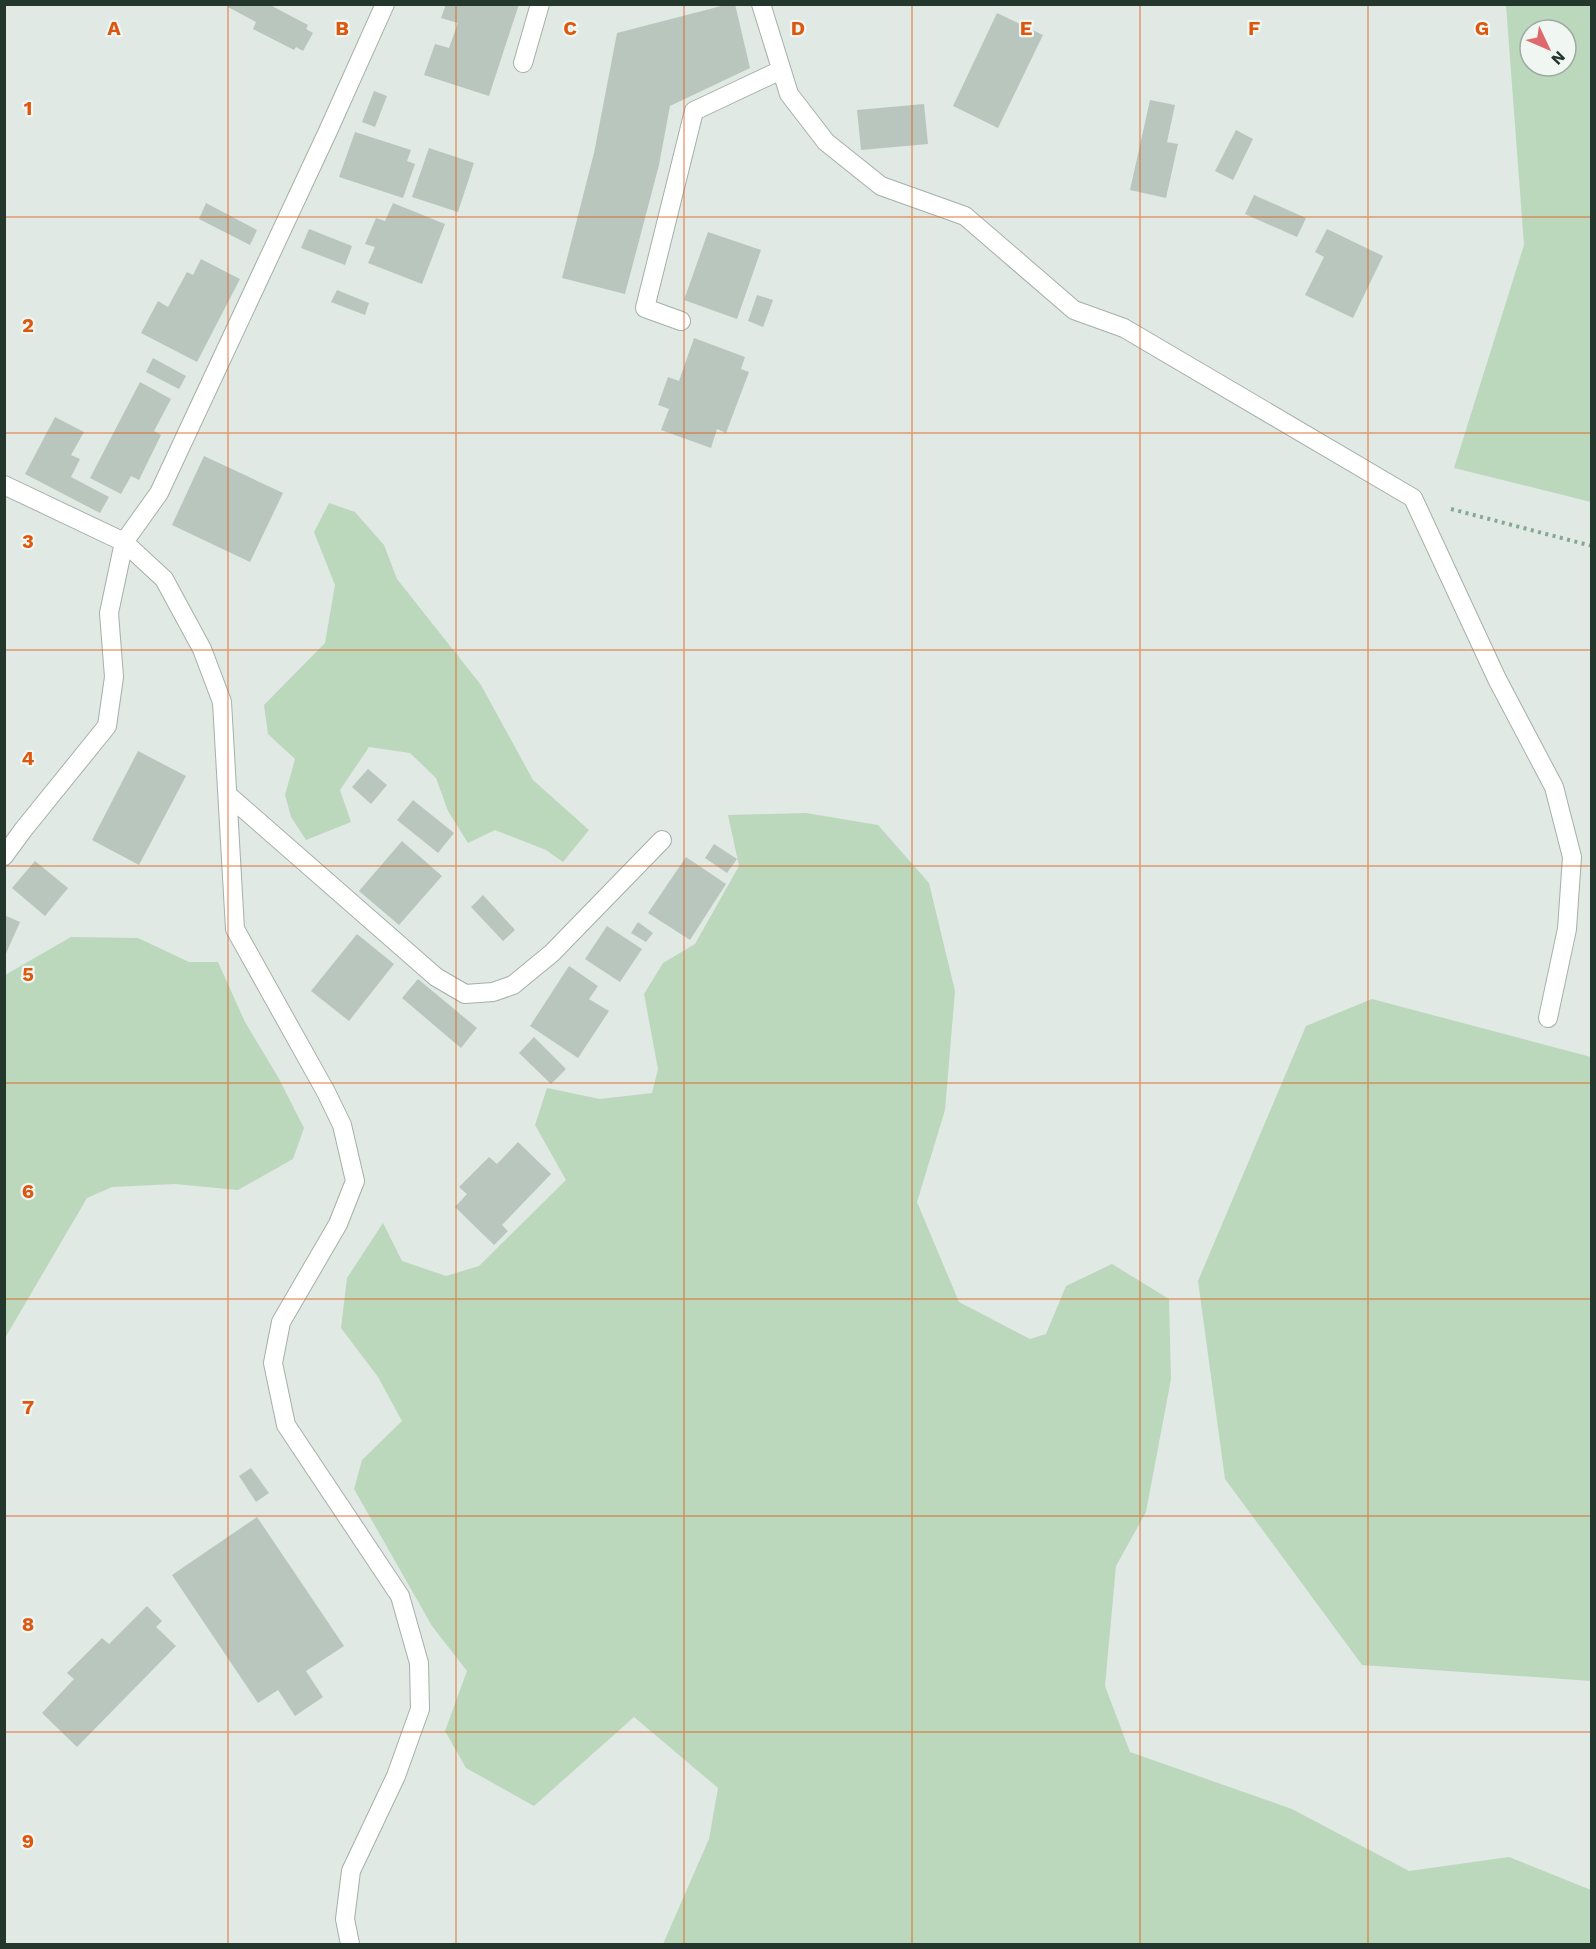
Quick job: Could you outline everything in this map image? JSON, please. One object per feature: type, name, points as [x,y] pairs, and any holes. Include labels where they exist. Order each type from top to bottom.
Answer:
[{"type":"street","points":[[4,856],[107,726],[114,676],[109,613],[124,542],[159,493],[385,4]]},
{"type":"street","points":[[523,63],[540,4]]},
{"type":"street","points":[[761,4],[789,94],[826,142],[881,186],[965,216],[1074,309],[1124,328],[1413,498],[1497,679],[1554,787],[1572,857],[1567,929],[1548,1018]]},
{"type":"street","points":[[681,321],[645,308],[694,111],[781,70]]},
{"type":"street","points":[[4,485],[124,542],[164,579],[202,649],[222,702],[235,929],[342,1125],[355,1181],[339,1224],[281,1323],[273,1363],[286,1425],[400,1596],[419,1663],[420,1709],[396,1776],[351,1871],[345,1919],[350,1944]]},
{"type":"street","points":[[228,795],[436,977],[465,994],[493,992],[513,985],[552,953],[662,840]]},
{"type":"path","points":[[1413,498],[1592,546]]},
{"type":"green space","points":[[1506,5],[1591,5],[1591,502],[1454,468],[1524,245]]},
{"type":"green space","points":[[329,503],[355,512],[384,545],[397,579],[481,685],[533,780],[589,830],[563,862],[546,850],[495,830],[468,843],[448,811],[436,778],[410,753],[369,747],[340,790],[351,822],[306,840],[291,817],[285,795],[295,759],[268,734],[264,705],[325,643],[335,585],[314,532]]},
{"type":"green space","points":[[806,813],[878,825],[929,883],[955,991],[945,1110],[917,1202],[959,1302],[1030,1339],[1046,1334],[1066,1286],[1112,1264],[1169,1299],[1171,1379],[1146,1512],[1116,1566],[1105,1686],[1130,1752],[1292,1809],[1409,1871],[1509,1857],[1591,1890],[1591,1944],[663,1944],[709,1839],[718,1788],[634,1717],[534,1806],[466,1768],[445,1731],[467,1671],[432,1626],[354,1489],[362,1460],[402,1421],[378,1377],[341,1328],[347,1278],[383,1223],[402,1261],[446,1276],[479,1266],[566,1180],[535,1125],[547,1088],[600,1099],[652,1093],[658,1069],[644,994],[663,963],[695,944],[739,866],[728,815]]},
{"type":"green space","points":[[71,937],[138,938],[189,962],[218,962],[245,1022],[278,1077],[304,1128],[293,1159],[238,1190],[175,1184],[112,1187],[87,1198],[5,1338],[5,975]]},
{"type":"green space","points":[[1372,999],[1591,1057],[1591,1681],[1362,1665],[1225,1479],[1198,1281],[1306,1026]]},
{"type":"building","points":[[229,4],[272,4],[308,25],[306,29],[313,33],[303,51],[296,47],[294,50],[253,29],[256,22],[228,7]]},
{"type":"building","points":[[446,4],[519,4],[489,96],[424,75],[435,44],[449,48],[458,23],[441,18]]},
{"type":"building","points":[[735,4],[750,68],[670,106],[659,165],[625,294],[562,278],[594,153],[617,33]]},
{"type":"building","points":[[997,13],[1043,35],[998,128],[953,106]]},
{"type":"building","points":[[374,91],[387,96],[375,127],[362,122]]},
{"type":"building","points":[[1150,100],[1175,105],[1167,142],[1178,144],[1166,198],[1130,190]]},
{"type":"building","points":[[924,104],[928,144],[861,150],[857,110]]},
{"type":"building","points":[[1236,130],[1253,139],[1233,180],[1215,171]]},
{"type":"building","points":[[355,132],[411,150],[407,161],[415,164],[403,198],[339,177]]},
{"type":"building","points":[[429,148],[474,163],[458,212],[412,197]]},
{"type":"building","points":[[1254,195],[1306,218],[1297,237],[1245,214]]},
{"type":"building","points":[[206,203],[257,230],[250,245],[199,219]]},
{"type":"building","points":[[393,203],[445,224],[422,284],[368,263],[375,247],[365,244],[376,218],[385,221]]},
{"type":"building","points":[[309,229],[352,246],[345,265],[301,248]]},
{"type":"building","points":[[1327,229],[1383,256],[1353,318],[1305,295],[1324,257],[1315,252]]},
{"type":"building","points":[[708,232],[761,250],[737,319],[684,300]]},
{"type":"building","points":[[201,259],[240,279],[197,362],[141,333],[158,301],[168,307],[187,272],[193,275]]},
{"type":"building","points":[[337,290],[369,303],[365,315],[331,302]]},
{"type":"building","points":[[757,295],[773,300],[763,327],[748,321]]},
{"type":"building","points":[[694,338],[745,357],[741,369],[749,372],[726,433],[717,429],[711,448],[661,430],[669,409],[658,405],[668,377],[679,381]]},
{"type":"building","points":[[153,358],[186,376],[179,389],[146,372]]},
{"type":"building","points":[[140,382],[171,399],[154,431],[161,435],[139,480],[131,476],[121,494],[90,478]]},
{"type":"building","points":[[55,417],[84,432],[71,455],[80,459],[71,477],[109,497],[100,513],[25,474]]},
{"type":"building","points":[[204,456],[283,493],[250,562],[172,525]]},
{"type":"building","points":[[138,751],[186,776],[139,865],[92,840]]},
{"type":"building","points":[[368,769],[387,785],[371,804],[352,787]]},
{"type":"building","points":[[413,800],[454,833],[438,853],[397,820]]},
{"type":"building","points":[[402,841],[442,876],[399,925],[359,891]]},
{"type":"building","points":[[714,844],[737,859],[727,873],[705,858]]},
{"type":"building","points":[[686,857],[726,884],[690,940],[648,913]]},
{"type":"building","points":[[35,861],[68,888],[45,916],[12,888]]},
{"type":"building","points":[[483,895],[515,930],[503,941],[471,907]]},
{"type":"building","points":[[4,915],[20,922],[4,958]]},
{"type":"building","points":[[638,922],[653,933],[646,942],[631,933]]},
{"type":"building","points":[[607,926],[642,949],[620,982],[585,959]]},
{"type":"building","points":[[357,934],[394,964],[349,1021],[311,991]]},
{"type":"building","points":[[569,966],[598,986],[589,999],[609,1011],[578,1058],[530,1026]]},
{"type":"building","points":[[418,979],[477,1028],[461,1048],[402,998]]},
{"type":"building","points":[[534,1037],[566,1069],[551,1084],[519,1053]]},
{"type":"building","points":[[518,1142],[551,1174],[502,1225],[508,1231],[494,1245],[455,1207],[467,1194],[459,1187],[489,1157],[497,1164]]},
{"type":"building","points":[[251,1468],[269,1493],[256,1502],[239,1476]]},
{"type":"building","points":[[257,1517],[344,1646],[306,1671],[323,1697],[295,1716],[278,1690],[258,1703],[172,1575]]},
{"type":"building","points":[[147,1606],[162,1621],[156,1627],[176,1646],[77,1747],[42,1713],[74,1679],[67,1673],[102,1638],[109,1644]]}]
